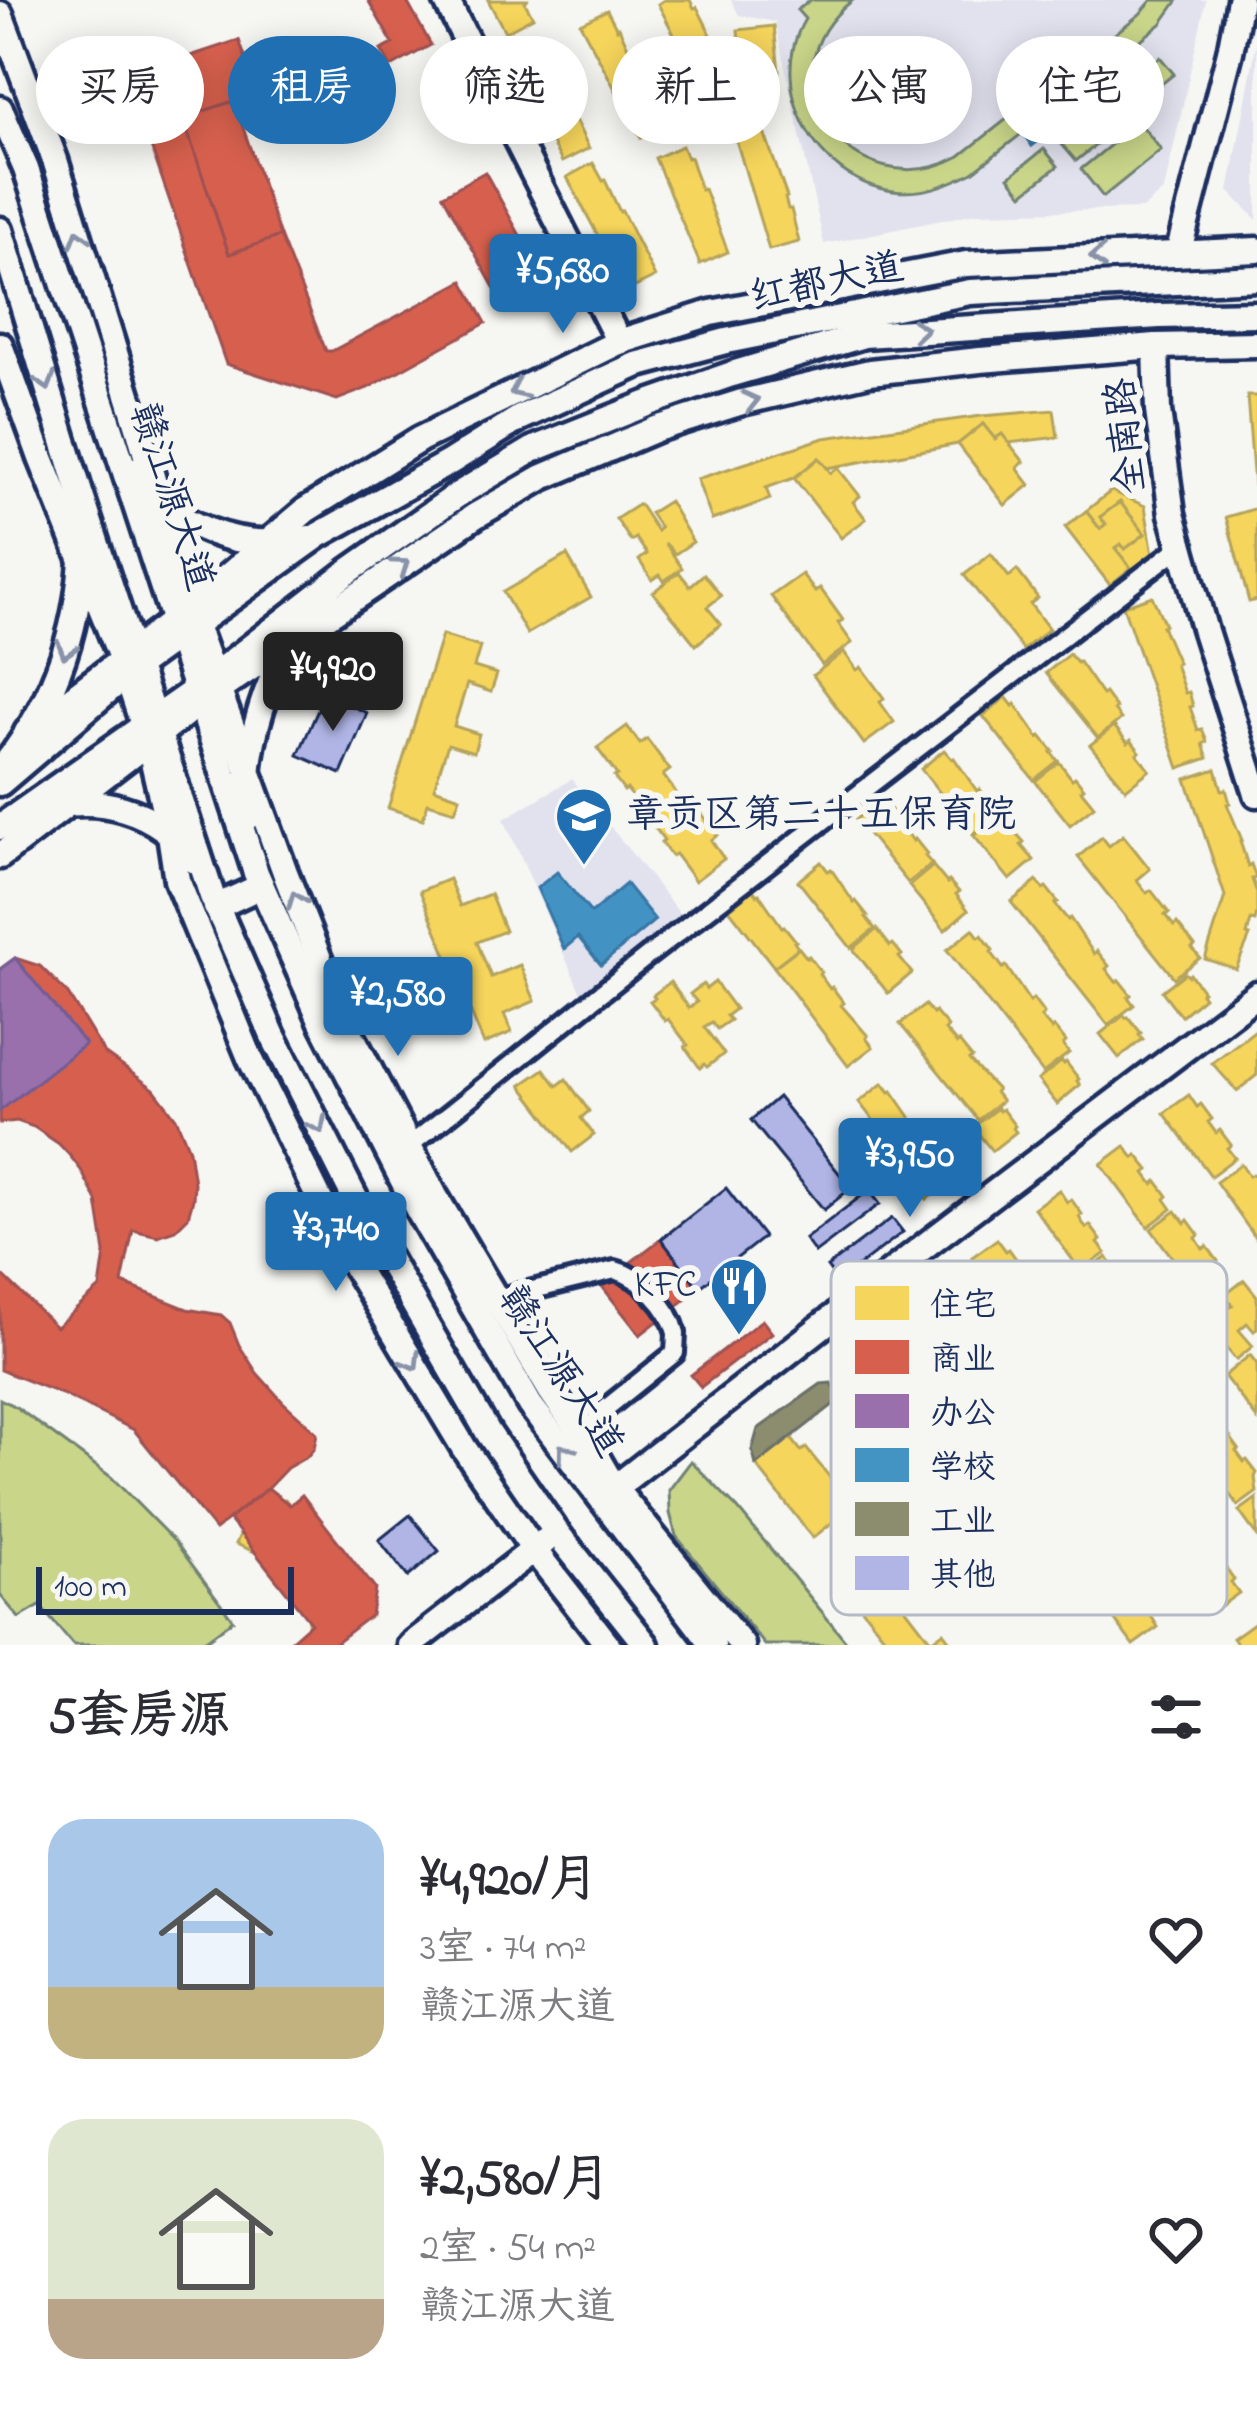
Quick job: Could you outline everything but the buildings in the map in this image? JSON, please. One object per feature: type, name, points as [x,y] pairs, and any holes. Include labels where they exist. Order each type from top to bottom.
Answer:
[{"type":"street","points":[[446,0],[619,342]]},
{"type":"street","points":[[1178,254],[1240,0]]},
{"type":"street","points":[[0,14],[55,160],[139,430],[184,623]]},
{"type":"street","name":"赣江源大道","points":[[0,109],[26,169],[115,447],[184,623],[258,879],[321,1020],[418,1210],[530,1405],[608,1494],[713,1645]]},
{"type":"street","points":[[0,230],[150,729],[214,901]]},
{"type":"street","points":[[184,623],[306,510],[420,439],[619,342],[711,313],[966,264],[1257,250]]},
{"type":"street","name":"红都大道","points":[[150,729],[349,571],[534,448],[863,324],[970,292],[1257,278]]},
{"type":"street","points":[[855,284],[870,372]]},
{"type":"street","name":"红都大道","points":[[130,663],[320,536],[520,418],[636,365],[726,341],[863,324],[1257,314]]},
{"type":"street","points":[[742,1645],[608,1494],[593,1451],[550,1390],[409,1146],[340,1015],[248,769],[206,689],[288,644],[475,516],[543,477],[656,429],[870,372],[1156,346],[1257,344]]},
{"type":"street","points":[[0,345],[82,561],[130,663]]},
{"type":"street","name":"全南路","points":[[1156,346],[1158,411],[1172,514],[1257,794]]},
{"type":"street","points":[[115,447],[158,502],[206,531],[268,543],[320,536]]},
{"type":"street","points":[[0,770],[47,698],[69,640],[82,561],[80,493]]},
{"type":"street","points":[[409,1146],[1181,546]]},
{"type":"street","points":[[214,901],[258,879],[246,818],[248,769],[261,704],[288,644],[349,571]]},
{"type":"street","points":[[0,755],[130,663]]},
{"type":"street","points":[[0,783],[130,663]]},
{"type":"street","points":[[0,856],[150,729]]},
{"type":"street","points":[[0,828],[150,729]]},
{"type":"street","points":[[150,729],[177,880],[250,1058],[343,1247],[464,1448],[534,1550],[608,1645]]},
{"type":"street","points":[[0,828],[64,804],[120,807],[170,834],[198,866],[273,1036],[370,1226],[489,1435],[557,1533],[646,1645]]},
{"type":"street","points":[[905,1261],[1257,994]]},
{"type":"street","points":[[496,1299],[615,1270],[630,1274],[644,1286],[668,1316],[676,1335],[675,1353],[599,1414],[593,1451]]},
{"type":"street","points":[[608,1494],[831,1319]]},
{"type":"street","points":[[411,1645],[557,1533]]},
{"type":"shaded area","points":[[731,0],[1206,0],[1164,190],[1142,209],[976,213],[824,244],[775,22],[739,15]]},
{"type":"shaded area","points":[[1257,41],[1257,220],[1229,191]]},
{"type":"shaded area","name":"章贡区第二十五保育院","points":[[572,779],[681,915],[581,993],[504,819]]},
{"type":"green space","points":[[811,0],[853,0],[823,36],[804,36],[804,123],[791,73],[794,45],[805,19],[797,10]]},
{"type":"green space","points":[[1152,0],[1178,0],[1146,36],[1112,36]]},
{"type":"green space","points":[[1164,62],[1174,74],[1164,82]]},
{"type":"green space","points":[[996,128],[996,144],[1009,144],[973,172],[915,192],[865,183],[816,144],[845,144],[885,166],[921,169],[960,156]]},
{"type":"green space","points":[[1062,144],[1097,144],[1076,161]]},
{"type":"green space","points":[[1112,144],[1156,144],[1161,150],[1103,197],[1081,169]]},
{"type":"green space","points":[[1044,149],[1058,166],[1023,194],[1009,177]]},
{"type":"green space","points":[[0,1399],[111,1477],[176,1543],[233,1620],[199,1645],[73,1645],[40,1606],[19,1618],[0,1595]]},
{"type":"green space","points":[[691,1461],[738,1509],[849,1645],[765,1645],[676,1536],[669,1490]]},
{"type":"place","name":"章贡区第二十五保育院","points":[[584,867]]},
{"type":"place","name":"KFC","points":[[739,1337]]}]
